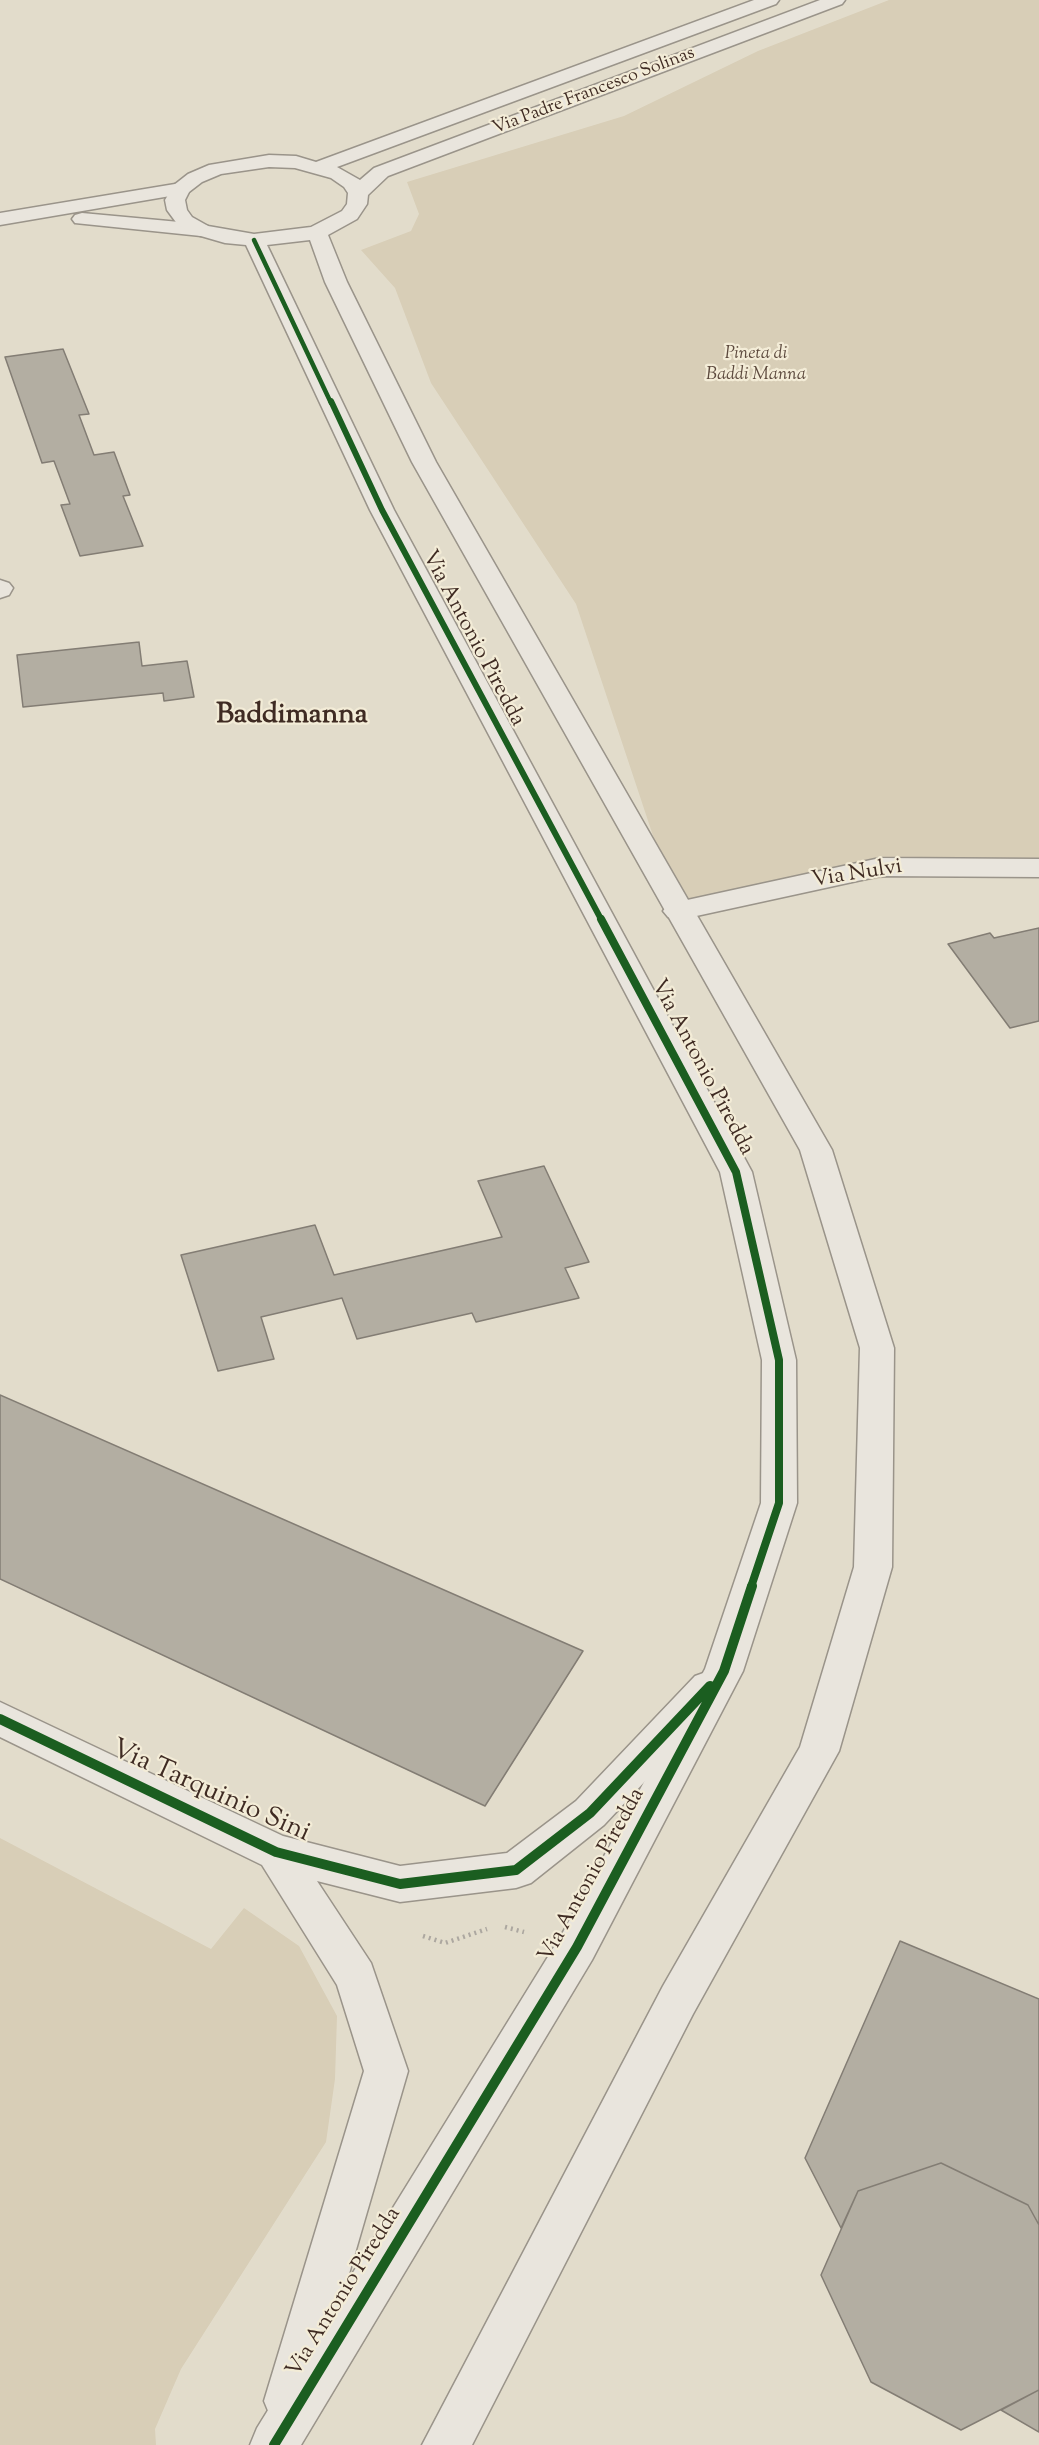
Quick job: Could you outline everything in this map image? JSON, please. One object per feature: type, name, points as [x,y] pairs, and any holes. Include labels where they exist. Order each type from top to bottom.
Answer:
[{"type":"street","name":"Via Padre Francesco Solinas","points":[[320,167],[770,0]]},
{"type":"street","name":"Via Padre Francesco Solinas","points":[[358,193],[381,172],[836,0]]},
{"type":"street","points":[[26,216],[201,230],[225,237],[254,240],[287,238],[317,232],[336,225],[350,215],[357,204],[358,193],[352,183],[320,167],[296,162],[241,164],[216,169],[195,178],[181,189],[175,200],[177,210],[185,221],[201,230]]},
{"type":"street","points":[[0,219],[181,189]]},
{"type":"street","name":"Via Antonio Piredda","points":[[317,232],[336,282],[424,462],[816,1150],[878,1348],[873,1567],[819,1751],[678,2000],[446,2445]]},
{"type":"street","name":"Via Antonio Piredda","points":[[254,240],[382,510],[736,1172],[779,1360],[779,1503],[724,1671],[578,1947],[276,2441]]},
{"type":"street","name":"Via Nulvi","points":[[678,911],[880,867],[1039,868]]},
{"type":"street","name":"Via Tarquinio Sini","points":[[0,1719],[276,1852],[400,1884],[516,1870],[590,1813],[724,1671]]},
{"type":"street","name":"Via Tarquinio Sini","points":[[276,1852],[356,1977],[386,2071],[276,2441]]},
{"type":"green space","name":"Pineta di Baddi Manna","points":[[889,0],[1039,0],[1039,868],[959,866],[678,911],[576,604],[431,383],[395,288],[361,250],[411,231],[419,214],[407,182],[624,116],[758,51]]},
{"type":"green space","points":[[0,1838],[211,1949],[244,1908],[299,1946],[337,2016],[335,2079],[326,2142],[181,2369],[155,2429],[156,2445],[0,2445]]},
{"type":"building","points":[[63,349],[89,414],[79,415],[94,455],[114,452],[130,495],[123,496],[143,546],[80,556],[61,505],[70,504],[54,461],[42,463],[5,357]]},
{"type":"building","points":[[139,642],[142,666],[187,661],[194,697],[164,701],[163,693],[23,707],[17,655]]},
{"type":"building","points":[[1039,928],[1039,1021],[1010,1028],[948,944],[990,933],[994,938]]},
{"type":"building","points":[[544,1166],[589,1262],[565,1268],[579,1298],[476,1322],[472,1313],[357,1339],[342,1298],[261,1317],[274,1359],[218,1371],[181,1255],[315,1225],[334,1275],[502,1237],[478,1181]]},
{"type":"building","points":[[0,1395],[583,1651],[485,1806],[0,1579]]},
{"type":"building","points":[[900,1941],[1039,1999],[1039,2225],[1028,2205],[941,2163],[858,2191],[841,2228],[805,2158]]},
{"type":"building","points":[[941,2163],[1028,2205],[1039,2225],[1039,2390],[961,2430],[871,2382],[821,2275],[858,2191]]},
{"type":"building","points":[[1039,2390],[1039,2432],[1001,2410]]},
{"type":"cycle path","points":[[254,240],[382,510],[736,1172],[779,1360],[779,1503],[724,1671],[577,1947],[274,2445]]},
{"type":"cycle path","points":[[0,1719],[276,1852],[400,1884],[516,1870],[590,1813],[710,1686]]},
{"type":"district","name":"Baddimanna","points":[[292,717]]}]
